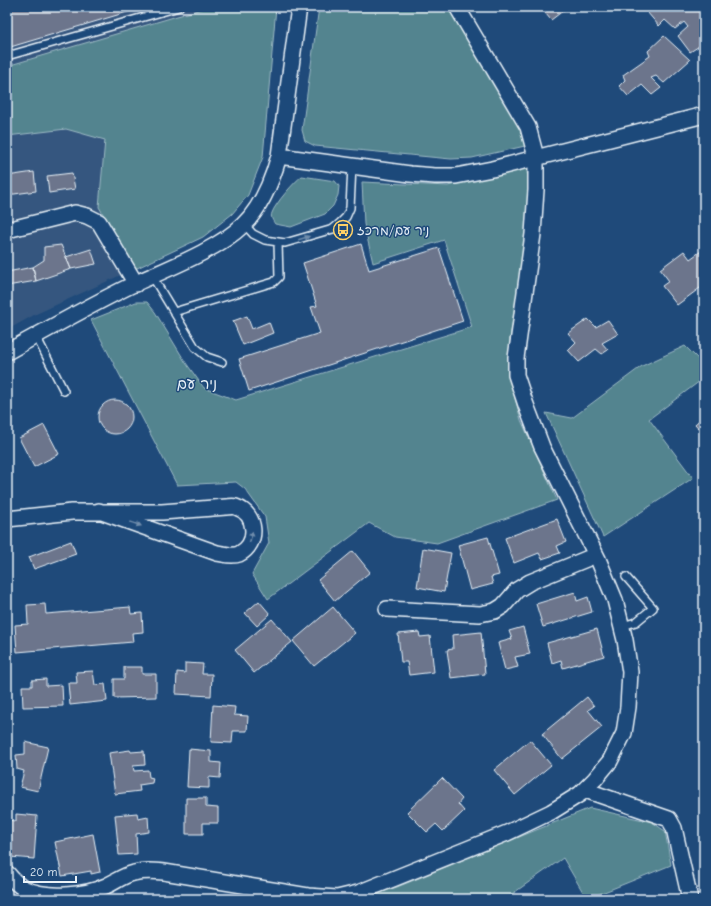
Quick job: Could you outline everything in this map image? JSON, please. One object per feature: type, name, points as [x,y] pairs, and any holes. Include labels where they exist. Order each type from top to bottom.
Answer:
[{"type":"street","points":[[8,350],[79,312],[226,239],[244,224],[256,210],[266,194],[274,176],[279,156],[299,7]]},
{"type":"street","points":[[7,873],[25,889],[39,893],[59,895],[83,893],[105,887],[132,873],[145,870],[308,896],[337,898],[358,893],[507,832],[550,812],[585,790],[596,779],[610,760],[624,733],[628,707],[630,672],[626,640],[615,600],[596,554],[542,446],[516,375],[516,358],[533,234],[536,190],[536,157],[528,127],[457,7]]},
{"type":"street","points":[[279,156],[428,176],[456,176],[480,172],[704,115]]},
{"type":"street","points":[[7,230],[75,214],[87,216],[99,222],[136,284]]},
{"type":"street","points":[[7,519],[72,512],[99,511],[156,512],[226,506],[235,507],[245,512],[253,527],[252,537],[250,544],[238,554],[229,555],[217,553],[99,511]]},
{"type":"street","points":[[387,609],[480,614],[495,611],[503,606],[518,590],[530,582],[596,554]]},
{"type":"street","points":[[585,790],[669,819],[674,828],[690,899]]},
{"type":"lane","points":[[7,56],[179,7]]},
{"type":"lane","points":[[244,224],[253,234],[265,240],[278,243],[285,243],[333,229],[346,217],[350,208],[352,166]]},
{"type":"lane","points":[[174,312],[274,282],[279,277],[278,243]]},
{"type":"lane","points":[[152,276],[195,346],[207,357],[222,362]]},
{"type":"lane","points":[[36,336],[64,392]]},
{"type":"lane","points":[[622,626],[636,622],[653,608],[626,577]]},
{"type":"shaded area","points":[[7,7],[276,7],[263,157],[248,195],[232,214],[203,237],[34,315],[7,330]]},
{"type":"green space","points":[[208,7],[276,7],[263,157],[248,195],[232,214],[203,237],[135,269],[99,207],[105,140],[66,129],[7,136],[7,66]]},
{"type":"green space","points":[[319,7],[450,7],[519,126],[525,146],[472,158],[451,159],[315,146],[305,141],[302,130]]},
{"type":"green space","points":[[526,166],[529,184],[526,232],[510,339],[508,373],[521,420],[557,500],[437,543],[395,537],[369,523],[268,599],[252,574],[269,543],[265,517],[245,489],[236,482],[177,485],[91,320],[136,302],[147,302],[204,388],[236,400],[472,327],[444,240],[373,263],[364,224],[362,182],[448,186]]},
{"type":"green space","points":[[302,176],[335,181],[339,186],[338,195],[333,206],[325,214],[291,227],[275,224],[271,216],[274,209],[285,193]]},
{"type":"green space","points":[[685,346],[704,365],[704,378],[649,419],[693,478],[603,537],[546,413],[572,418],[642,366]]},
{"type":"green space","points":[[590,808],[652,822],[665,831],[671,865],[587,899],[563,858],[505,899],[363,899],[397,887]]},
{"type":"building","points":[[7,7],[144,7],[7,48]]},
{"type":"building","points":[[540,7],[568,7],[551,20]]},
{"type":"building","points":[[652,7],[696,7],[704,16],[704,43],[690,52],[678,36],[688,27],[684,22],[675,29],[665,20],[659,26],[647,12],[656,10]]},
{"type":"building","points":[[664,36],[690,60],[664,83],[656,76],[651,78],[661,88],[652,95],[642,85],[628,96],[619,86],[625,80],[623,75],[650,56],[648,51]]},
{"type":"building","points":[[34,172],[36,191],[7,195],[7,176]]},
{"type":"building","points":[[72,173],[75,189],[49,193],[47,176]]},
{"type":"building","points":[[361,244],[369,270],[439,248],[463,321],[249,391],[239,359],[320,333],[311,307],[317,306],[303,263]]},
{"type":"building","points":[[61,245],[71,269],[36,281],[33,267],[44,260],[44,247]]},
{"type":"building","points":[[91,249],[96,264],[71,269],[66,257]]},
{"type":"building","points":[[704,249],[704,285],[677,305],[662,286],[669,281],[660,269],[684,251],[690,259]]},
{"type":"building","points":[[33,267],[36,281],[7,286],[7,272]]},
{"type":"building","points":[[247,316],[252,329],[269,322],[273,333],[243,345],[233,321]]},
{"type":"building","points":[[588,319],[596,327],[608,320],[618,334],[602,343],[608,350],[602,354],[596,349],[579,362],[568,350],[576,342],[568,333]]},
{"type":"building","points":[[115,400],[127,405],[132,417],[127,429],[115,434],[103,429],[98,417],[103,405]]},
{"type":"building","points":[[704,416],[704,434],[695,424]]},
{"type":"building","points":[[44,425],[59,454],[34,467],[19,438]]},
{"type":"building","points":[[557,519],[566,542],[557,546],[560,553],[542,559],[539,553],[514,563],[505,538]]},
{"type":"building","points":[[488,537],[499,575],[491,577],[493,584],[470,590],[458,545]]},
{"type":"building","points":[[71,541],[76,554],[34,569],[29,557]]},
{"type":"building","points":[[423,548],[451,553],[444,592],[417,587]]},
{"type":"building","points":[[353,551],[370,572],[335,601],[318,580]]},
{"type":"building","points":[[575,592],[577,601],[588,597],[592,612],[543,627],[536,604]]},
{"type":"building","points":[[259,601],[270,614],[257,626],[245,613]]},
{"type":"building","points":[[45,604],[46,614],[130,607],[131,614],[142,613],[143,632],[132,633],[133,642],[17,652],[15,625],[28,624],[27,605]]},
{"type":"building","points":[[333,607],[355,633],[314,666],[293,641]]},
{"type":"building","points":[[272,619],[292,642],[254,673],[235,650]]},
{"type":"building","points":[[523,627],[530,654],[515,657],[518,667],[505,670],[498,643],[512,639],[509,631]]},
{"type":"building","points":[[597,629],[604,656],[563,668],[561,660],[552,663],[547,643]]},
{"type":"building","points":[[419,632],[420,637],[430,636],[434,672],[409,675],[407,662],[401,662],[398,634]]},
{"type":"building","points":[[481,632],[485,674],[451,678],[447,650],[453,649],[452,635]]},
{"type":"building","points":[[185,663],[203,664],[202,674],[212,674],[211,696],[176,694],[177,672],[185,673]]},
{"type":"building","points":[[124,667],[142,667],[142,674],[156,674],[156,697],[114,698],[114,679],[124,679]]},
{"type":"building","points":[[93,671],[95,685],[105,684],[107,701],[70,705],[68,683],[77,683],[76,672]]},
{"type":"building","points":[[46,679],[46,686],[62,685],[63,706],[23,707],[22,686],[32,686],[32,680]]},
{"type":"building","points":[[587,697],[594,706],[588,710],[602,727],[562,759],[542,734]]},
{"type":"building","points":[[213,705],[235,707],[234,715],[248,716],[247,731],[233,731],[232,743],[211,742]]},
{"type":"building","points":[[530,740],[551,765],[515,795],[494,770]]},
{"type":"building","points":[[25,742],[48,747],[38,791],[20,787],[24,771],[17,769],[16,755],[25,754]]},
{"type":"building","points":[[189,749],[211,751],[211,762],[221,763],[220,778],[209,777],[209,788],[187,787]]},
{"type":"building","points":[[130,750],[131,752],[144,751],[145,765],[133,766],[134,771],[148,770],[149,777],[153,778],[152,783],[139,785],[140,791],[115,794],[109,753]]},
{"type":"building","points":[[442,778],[462,799],[458,804],[464,811],[443,831],[436,824],[427,832],[407,812]]},
{"type":"building","points":[[186,798],[206,798],[206,807],[218,808],[218,823],[203,823],[203,834],[186,834]]},
{"type":"building","points":[[137,813],[138,819],[148,817],[149,832],[136,834],[137,854],[119,855],[115,815]]},
{"type":"building","points":[[16,814],[37,816],[34,859],[10,857],[11,851],[7,851],[7,820],[16,821]]},
{"type":"building","points":[[93,834],[100,872],[91,874],[91,871],[62,876],[55,842]]},
{"type":"place","name":"ניר עם/מרכז","points":[[343,230]]},
{"type":"district","name":"ניר עם","points":[[197,384]]}]
